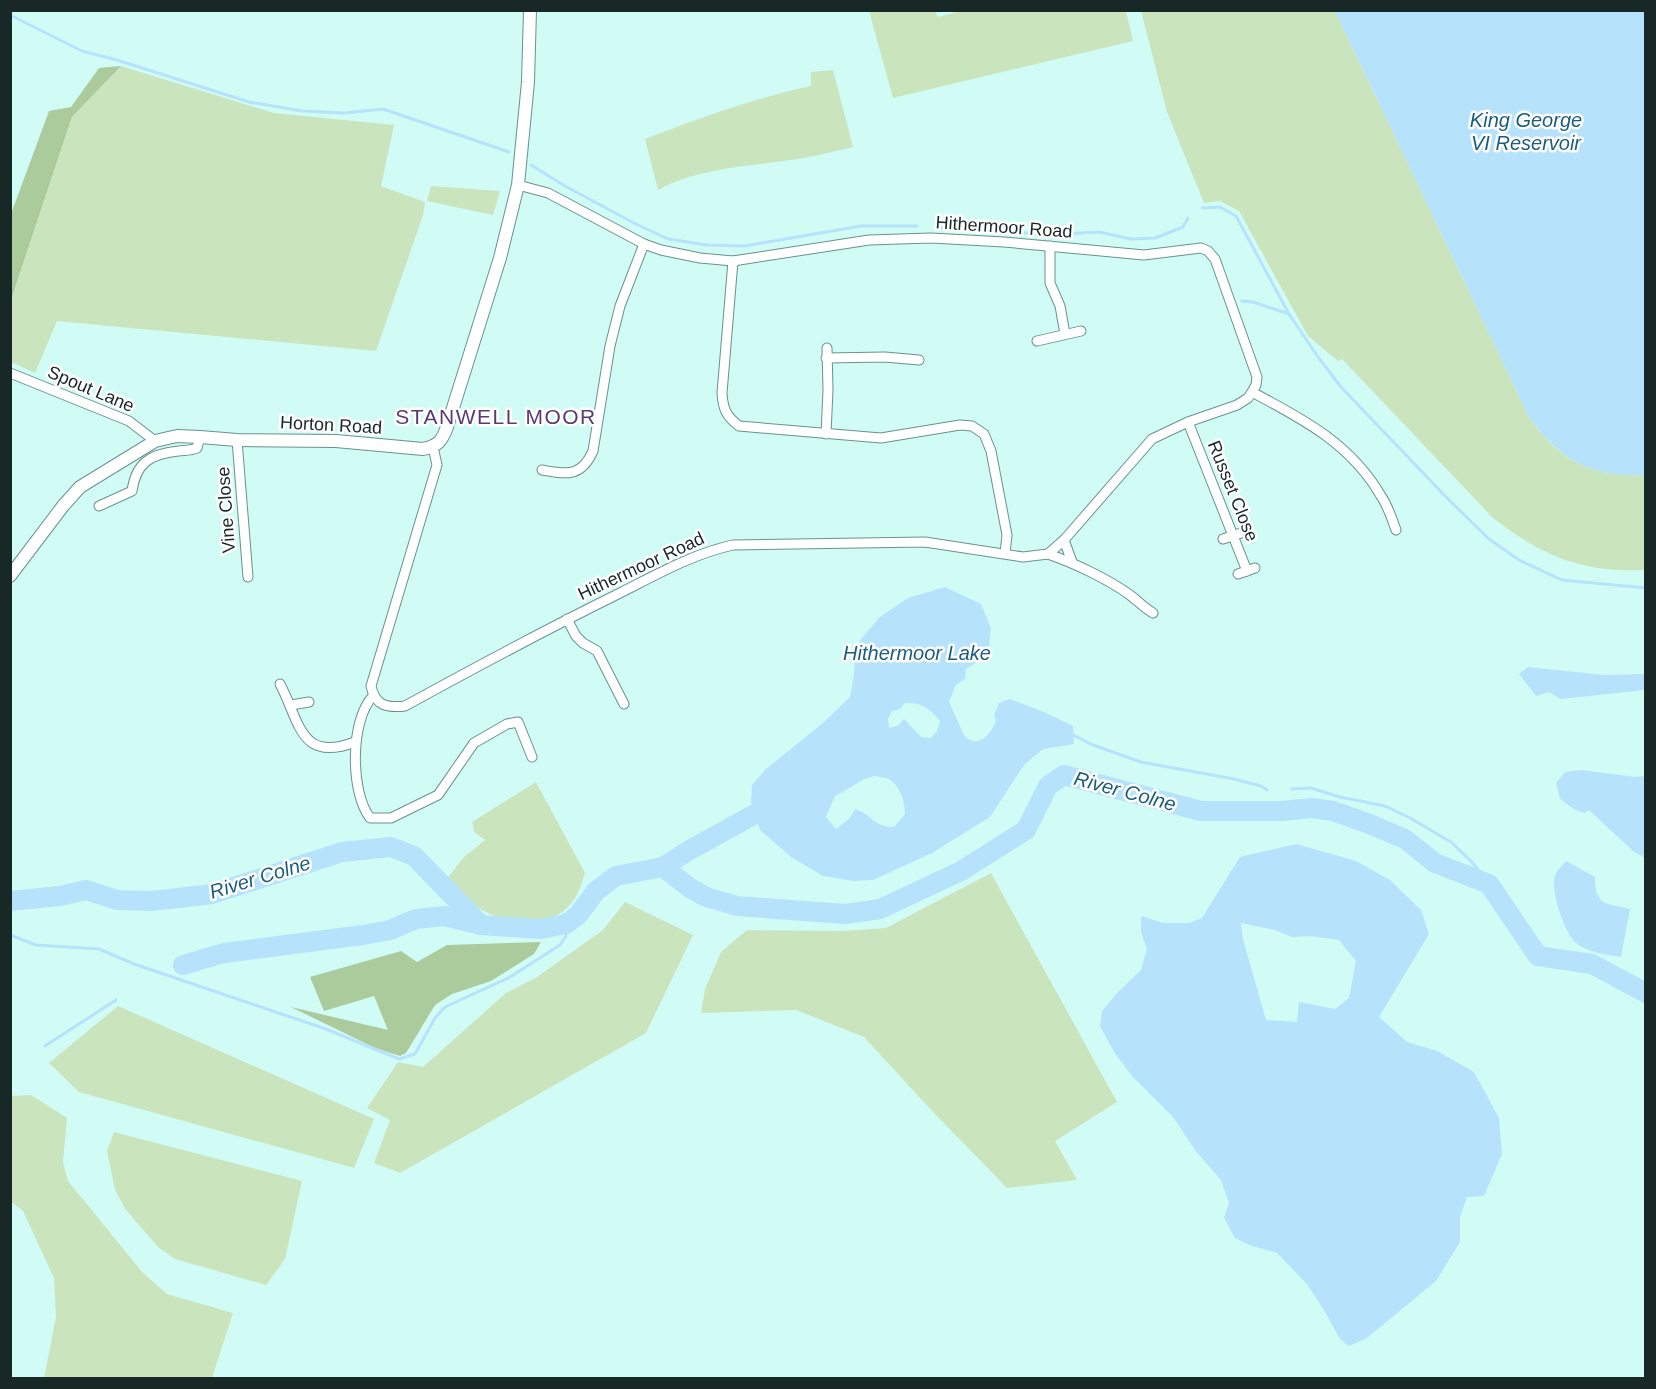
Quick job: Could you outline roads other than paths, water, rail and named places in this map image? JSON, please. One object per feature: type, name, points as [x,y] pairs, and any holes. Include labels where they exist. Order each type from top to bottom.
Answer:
[{"type":"street","points":[[530,10],[528,82],[518,185],[501,258],[444,436],[434,447],[436,465],[377,665],[371,687],[373,696],[364,708],[355,742],[355,756],[361,801],[364,811],[370,818],[391,818],[438,795],[474,743],[507,724],[518,722],[532,757]]},
{"type":"street","name":"Hithermoor Road","points":[[518,185],[548,193],[661,250],[700,258],[733,261],[869,240],[931,238],[1144,255],[1201,248],[1208,251],[1215,259],[1257,377],[1252,392]]},
{"type":"street","points":[[542,470],[566,474],[588,464],[593,452],[620,306],[644,243]]},
{"type":"street","points":[[1050,246],[1050,283],[1060,306],[1065,334]]},
{"type":"street","points":[[733,261],[722,393],[723,409],[728,418],[738,426],[881,438],[960,424],[972,426],[984,434],[991,450],[1006,535],[1005,553]]},
{"type":"street","points":[[1037,341],[1081,331]]},
{"type":"street","points":[[826,434],[828,390],[826,353],[919,360]]},
{"type":"street","points":[[901,369],[903,357]]},
{"type":"street","name":"Spout Lane","points":[[10,373],[129,421],[155,441]]},
{"type":"street","points":[[1048,554],[1064,540],[1152,439],[1188,422],[1237,405],[1248,398],[1252,392],[1298,416],[1342,447],[1383,498],[1396,530]]},
{"type":"street","name":"Russet Close","points":[[1188,422],[1247,571]]},
{"type":"street","name":"Horton Road","points":[[10,576],[80,486],[155,441],[177,436],[237,440],[336,441],[423,449],[434,447]]},
{"type":"street","points":[[99,506],[132,491],[134,474],[143,463],[164,453],[197,448],[200,437]]},
{"type":"street","name":"Vine Close","points":[[235,569],[248,572],[237,440]]},
{"type":"street","points":[[1064,540],[1072,562]]},
{"type":"street","name":"Hithermoor Road","points":[[373,696],[377,702],[392,707],[405,706],[567,619],[693,556],[733,545],[925,542],[1023,556],[1048,554]]},
{"type":"street","points":[[1048,554],[1072,562],[1131,596],[1142,607],[1153,613]]},
{"type":"street","points":[[567,619],[576,636],[597,651],[624,704]]},
{"type":"street","points":[[280,684],[299,727],[312,743],[328,749],[355,742]]},
{"type":"street","points":[[291,705],[309,702]]},
{"type":"water","name":"King George VI Reservoir","points":[[1335,11],[1645,11],[1645,475],[1609,473],[1579,463],[1552,445],[1529,417]]},
{"type":"water","name":"Hithermoor Lake","points":[[945,587],[981,604],[991,628],[988,655],[966,669],[965,679],[956,685],[949,702],[965,736],[970,740],[979,741],[988,735],[996,721],[994,715],[999,703],[1010,699],[1073,726],[1074,744],[1043,749],[1024,765],[990,817],[932,853],[873,880],[854,881],[823,876],[791,857],[760,830],[751,802],[752,785],[766,769],[823,723],[850,697],[855,653],[861,639],[880,617],[908,598]],"holes":[[[905,703],[925,707],[940,721],[937,731],[931,738],[921,737],[904,719],[899,725],[889,728],[888,719],[892,711],[900,709]],[[874,776],[887,778],[896,785],[903,799],[905,814],[894,827],[881,825],[855,809],[849,819],[836,829],[826,817],[835,796]]]},
{"type":"water","points":[[1528,667],[1604,675],[1645,674],[1645,690],[1560,699],[1549,692],[1536,696],[1519,674]]},
{"type":"water","points":[[1581,770],[1635,777],[1645,776],[1645,858],[1633,851],[1589,810],[1584,813],[1560,799],[1556,783],[1565,772]]},
{"type":"water","points":[[1296,844],[1356,861],[1390,880],[1421,910],[1429,934],[1379,1017],[1407,1042],[1437,1051],[1474,1072],[1499,1118],[1502,1154],[1484,1196],[1467,1197],[1460,1217],[1460,1242],[1436,1281],[1367,1338],[1349,1346],[1340,1339],[1307,1284],[1277,1253],[1252,1246],[1235,1238],[1224,1218],[1229,1203],[1221,1180],[1195,1150],[1173,1117],[1132,1076],[1114,1052],[1100,1026],[1102,1011],[1141,970],[1147,949],[1141,932],[1141,916],[1163,923],[1189,923],[1202,918],[1240,857]],"holes":[[[1241,923],[1275,930],[1292,937],[1310,936],[1339,940],[1356,961],[1349,998],[1335,1009],[1299,1002],[1297,1022],[1266,1020],[1243,939]]]},
{"type":"water","points":[[1566,861],[1595,877],[1597,893],[1603,902],[1630,909],[1621,957],[1586,949],[1576,943],[1567,931],[1557,901],[1554,883],[1557,872]]},
{"type":"waterway","points":[[10,15],[82,51],[249,102],[302,111],[344,113],[383,109],[509,152]]},
{"type":"waterway","points":[[531,165],[565,186],[668,239],[707,245],[745,246],[861,226],[917,226]]},
{"type":"waterway","points":[[1202,208],[1220,207],[1236,216],[1289,314],[1341,387],[1489,539],[1519,560],[1562,580],[1646,588]]},
{"type":"waterway","points":[[941,228],[996,229],[1042,235],[1099,232],[1131,239],[1155,238],[1183,227],[1188,218]]},
{"type":"waterway","points":[[1242,301],[1253,302],[1289,314]]},
{"type":"waterway","points":[[1073,735],[1093,745],[1141,762],[1234,779],[1261,786],[1267,790]]},
{"type":"waterway","name":"River Colne","points":[[663,867],[706,897],[737,906],[845,914],[880,909],[961,871],[1026,830],[1048,786],[1064,775],[1201,811],[1282,811],[1312,808],[1333,811],[1367,823],[1405,839],[1435,863],[1489,884],[1538,956],[1592,964],[1646,993]]},
{"type":"waterway","points":[[1292,789],[1311,788],[1340,797],[1385,806],[1410,818],[1451,842],[1471,861],[1489,884]]},
{"type":"waterway","name":"River Colne","points":[[183,965],[224,953],[363,935],[390,930],[416,919],[444,916],[481,925],[541,929],[566,924],[578,915],[596,891],[616,876],[663,867],[755,814]]},
{"type":"waterway","name":"River Colne","points":[[10,901],[60,896],[86,890],[117,900],[152,901],[212,894],[342,852],[391,847],[414,856],[481,925]]},
{"type":"waterway","points":[[10,935],[36,945],[99,949],[134,964],[326,1029],[399,1059],[415,1054],[435,1018],[445,1007],[510,977],[560,945],[566,936],[566,924]]},
{"type":"waterway","name":"River Colne","points":[[45,1046],[116,1000]]},
{"type":"district","name":"STANWELL MOOR","points":[[496,417]]}]
